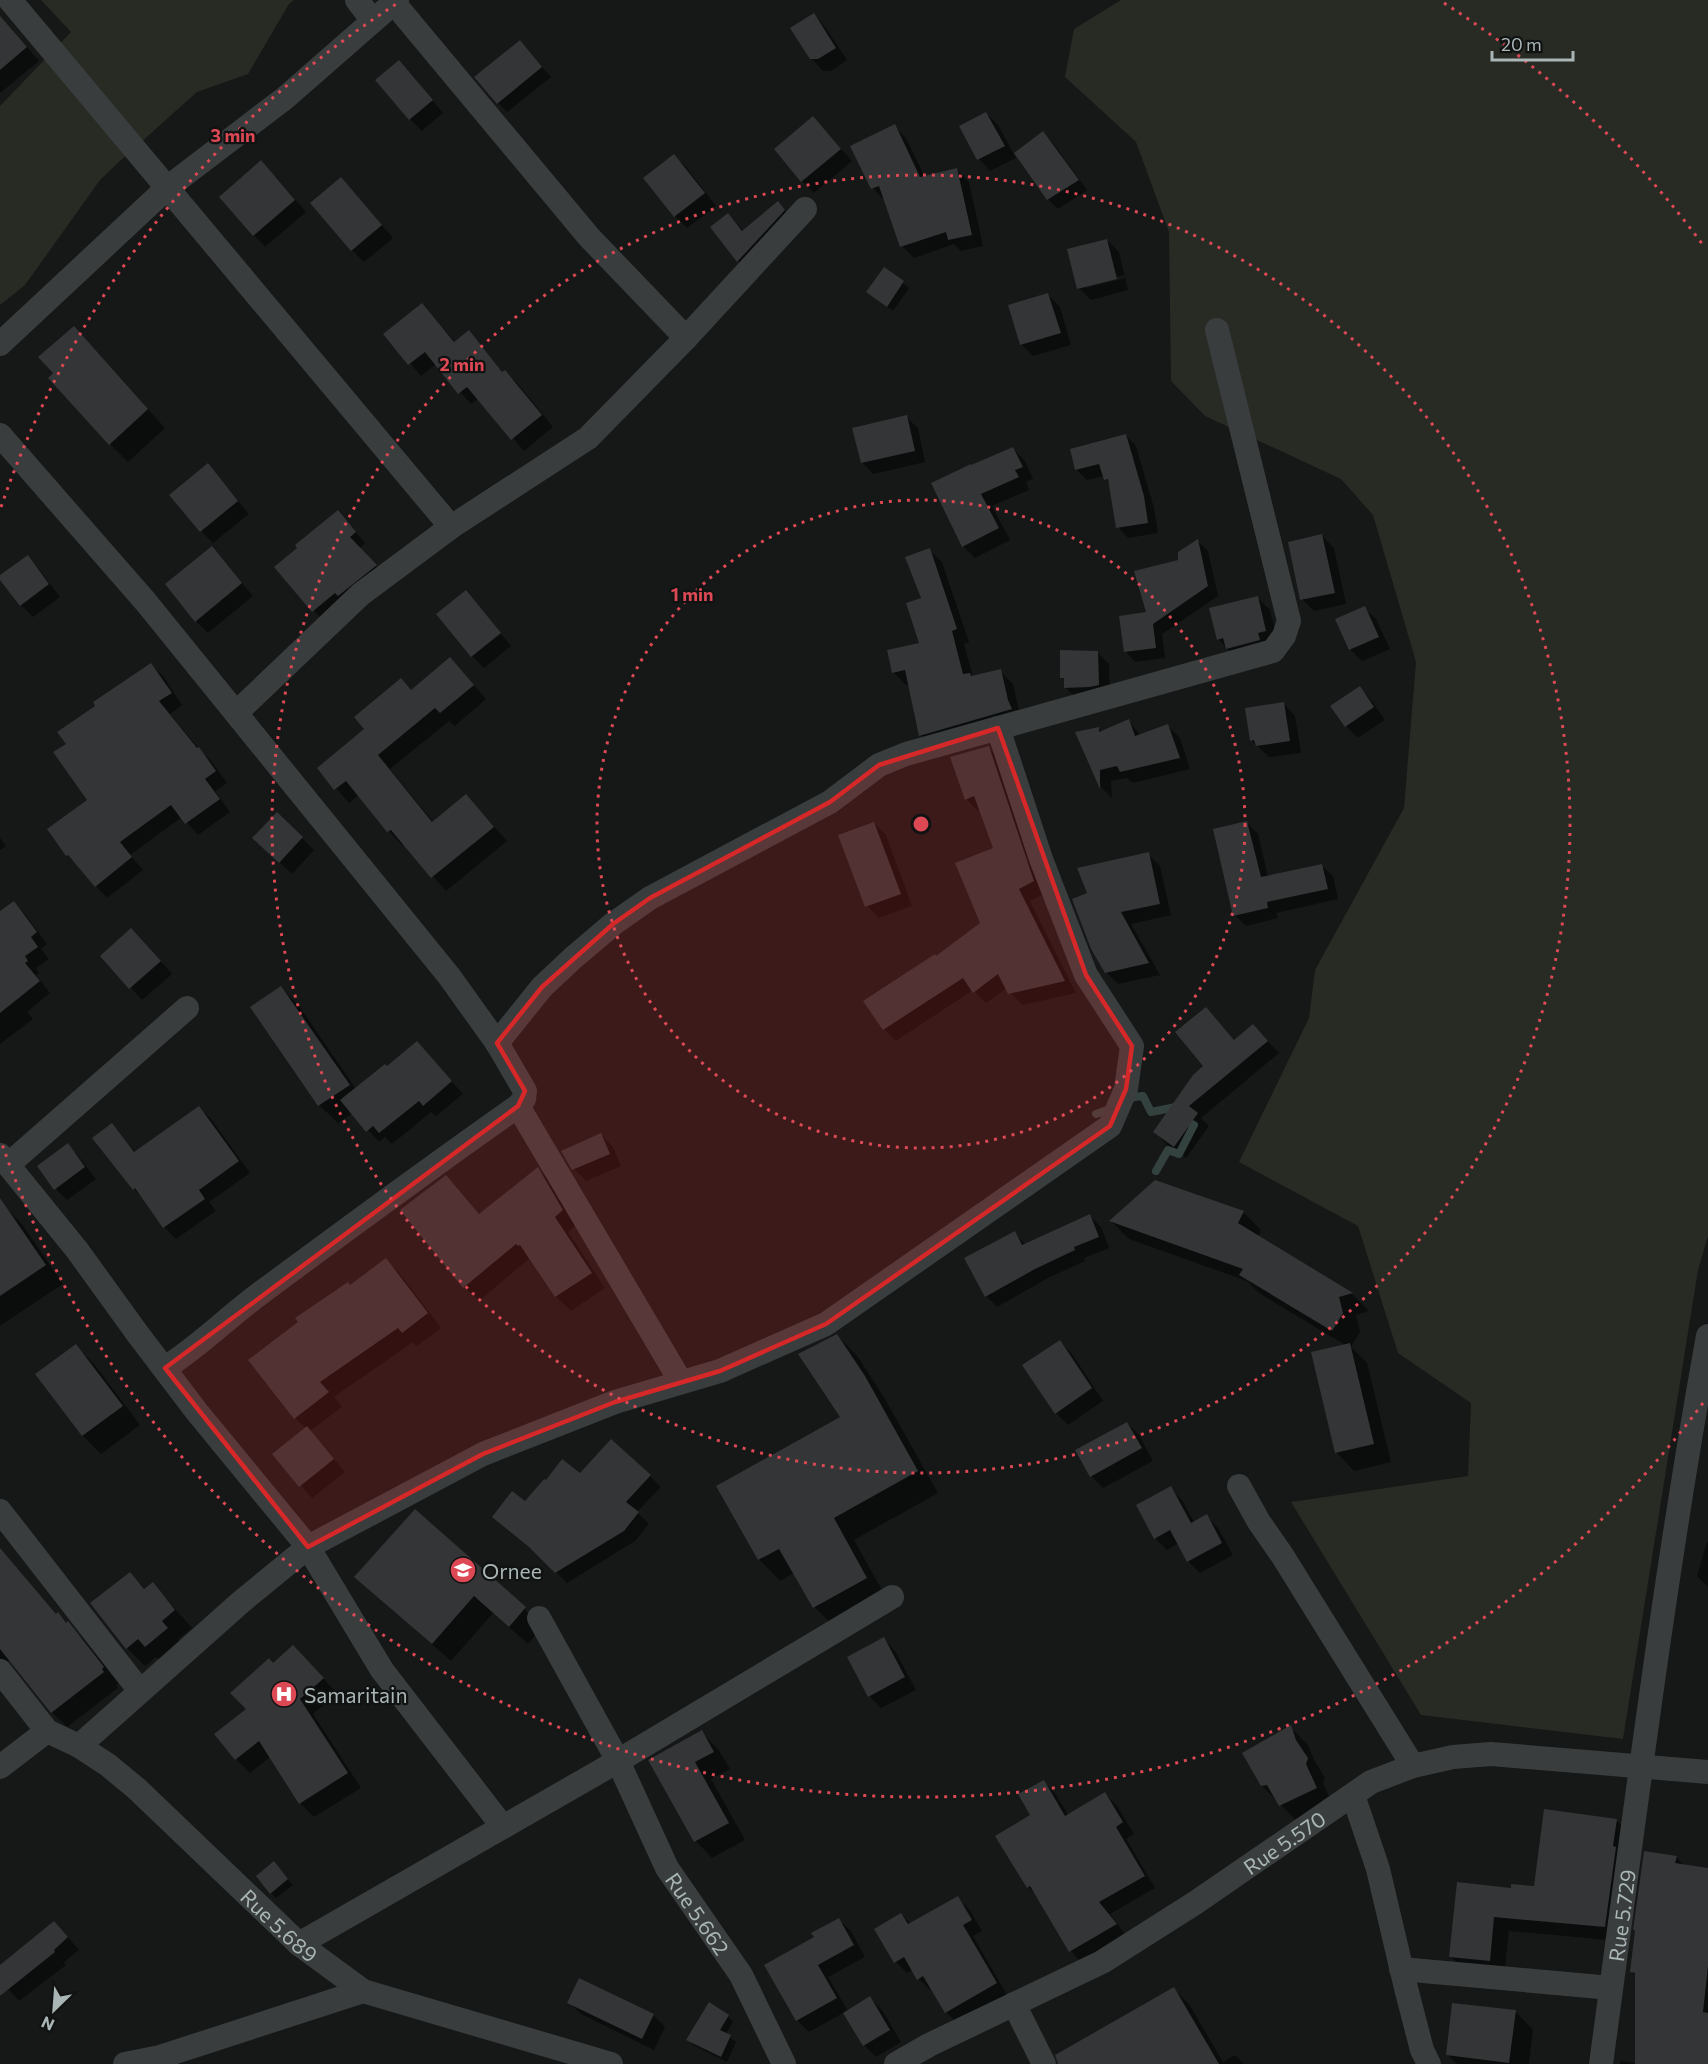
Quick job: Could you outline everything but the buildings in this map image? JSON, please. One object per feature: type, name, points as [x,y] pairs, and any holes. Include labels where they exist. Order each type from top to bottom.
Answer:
[{"type":"street","points":[[10,0],[451,528]]},
{"type":"street","points":[[357,0],[373,21]]},
{"type":"street","points":[[0,344],[167,188],[285,98],[396,1],[589,237],[686,338]]},
{"type":"street","points":[[236,713],[361,594],[451,528],[588,438],[686,338],[806,209]]},
{"type":"street","points":[[497,1043],[542,987],[613,924],[650,898],[830,802],[879,765],[906,754],[1273,651],[1284,636],[1289,621],[1217,330]]},
{"type":"street","points":[[0,435],[145,601],[449,975],[497,1043],[525,1091],[524,1099],[518,1106],[411,1181],[242,1307],[165,1368]]},
{"type":"street","points":[[79,1746],[241,1602],[308,1547],[483,1454],[615,1402],[720,1371],[826,1324],[1110,1126],[1126,1089],[1132,1046],[1086,975],[1041,859],[998,728]]},
{"type":"street","points":[[187,1008],[4,1160],[77,1250],[197,1412],[308,1547],[382,1670],[503,1827]]},
{"type":"street","points":[[518,1106],[681,1382]]},
{"type":"street","name":"Rue 5.729","points":[[1600,2064],[1692,1422],[1708,1336]]},
{"type":"street","points":[[1239,1486],[1259,1522],[1282,1555],[1413,1766]]},
{"type":"street","points":[[0,1511],[140,1691]]},
{"type":"street","points":[[299,1944],[618,1761],[892,1598]]},
{"type":"street","name":"Rue 5.662","points":[[539,1618],[618,1761],[667,1869],[741,1976],[784,2064]]},
{"type":"street","points":[[0,1671],[47,1731],[0,1767]]},
{"type":"street","name":"Rue 5.689","points":[[47,1731],[79,1746],[108,1765],[137,1789],[299,1944],[363,1991],[611,2064]]},
{"type":"street","name":"Rue 5.570","points":[[896,2064],[1102,1962],[1195,1903],[1371,1782],[1413,1766],[1453,1757],[1491,1754],[1708,1772]]},
{"type":"street","points":[[1353,1795],[1378,1869],[1422,2050],[1429,2064]]},
{"type":"street","points":[[1401,1969],[1611,1988]]},
{"type":"street","points":[[125,2064],[160,2061],[363,1991]]},
{"type":"street","points":[[1014,2004],[1044,2064]]},
{"type":"highlighted area","points":[[998,728],[1086,975],[1132,1046],[1126,1089],[1110,1126],[826,1324],[720,1371],[615,1402],[483,1454],[308,1547],[165,1368],[518,1106],[525,1091],[497,1043],[542,987],[613,924],[650,898],[830,802],[879,765]]},
{"type":"shaded area","points":[[41,0],[294,0],[289,4],[248,74],[197,92],[120,161],[100,180],[25,285],[0,305],[0,106],[71,32]]},
{"type":"shaded area","points":[[1121,0],[1708,0],[1708,1236],[1698,1270],[1623,1739],[1421,1715],[1291,1502],[1468,1476],[1471,1403],[1398,1353],[1358,1226],[1239,1162],[1309,1018],[1315,970],[1404,808],[1416,662],[1373,515],[1341,479],[1205,416],[1171,381],[1169,232],[1136,142],[1065,77],[1074,29]]},
{"type":"waterway","points":[[1127,1101],[1143,1096],[1151,1112],[1176,1107],[1180,1118],[1194,1125],[1179,1154],[1168,1150],[1156,1171]]},
{"type":"waterway","points":[[1096,1114],[1113,1108]]},
{"type":"place","name":"Ornee","points":[[463,1570]]},
{"type":"place","name":"Samaritain","points":[[284,1694]]}]
